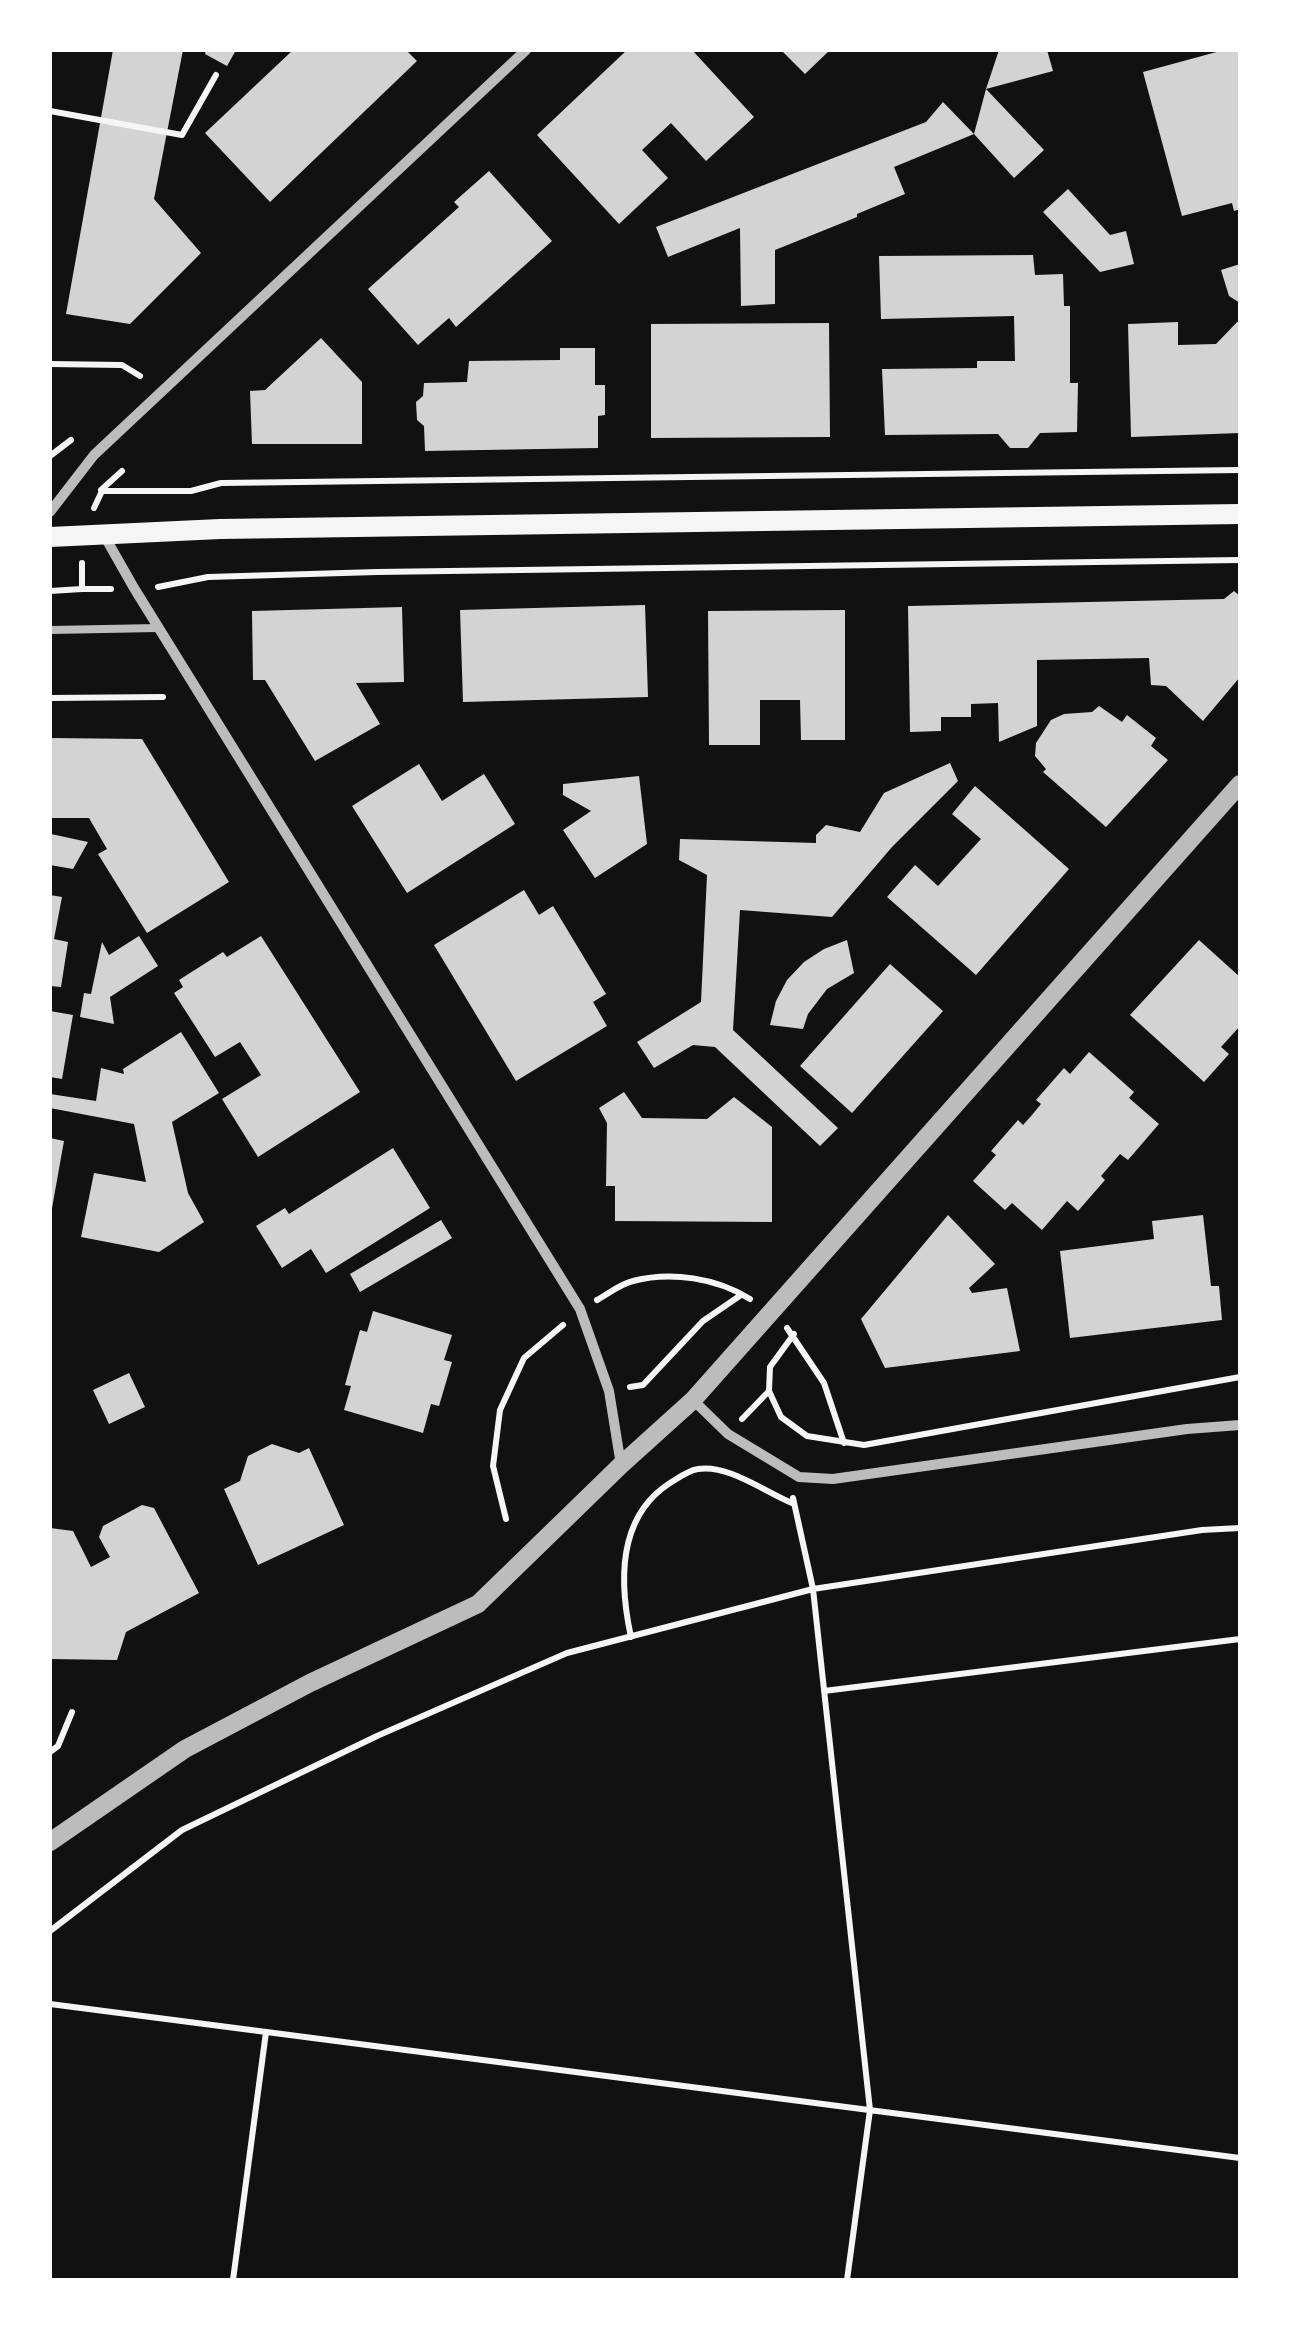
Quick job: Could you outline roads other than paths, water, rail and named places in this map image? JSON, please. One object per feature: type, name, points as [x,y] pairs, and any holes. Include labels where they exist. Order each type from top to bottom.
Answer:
[{"type":"main road","points":[[50,537],[220,528],[1240,514]]},
{"type":"street","points":[[50,512],[94,456],[526,50]]},
{"type":"street","points":[[106,536],[158,628],[580,1309],[609,1391],[621,1465]]},
{"type":"street","points":[[50,1842],[185,1749],[310,1682],[478,1604],[693,1400],[1240,784]]},
{"type":"street","points":[[693,1400],[728,1434],[799,1477],[833,1479],[1187,1429],[1240,1425]]},
{"type":"lane","points":[[50,630],[158,628]]}]
